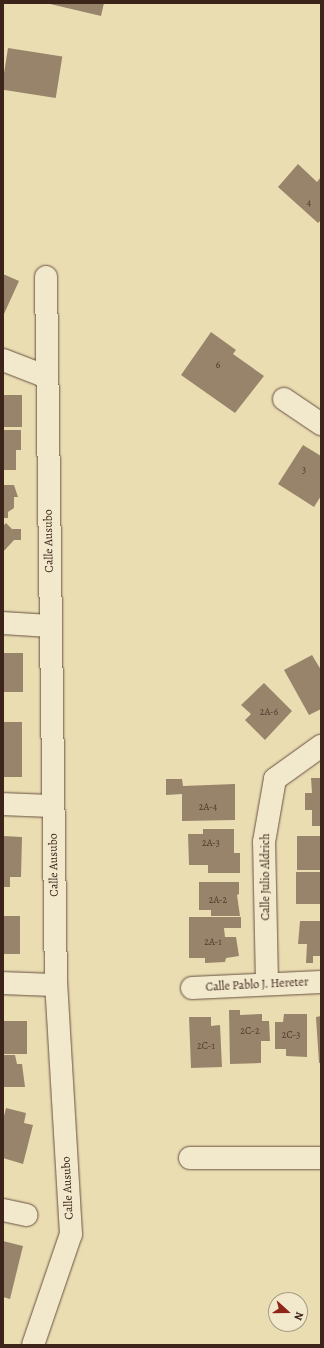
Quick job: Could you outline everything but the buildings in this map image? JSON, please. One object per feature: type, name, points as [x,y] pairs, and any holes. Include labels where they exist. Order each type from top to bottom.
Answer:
[{"type":"street","name":"Calle Ausubo","points":[[33,1345],[71,1234],[56,985],[46,277]]},
{"type":"street","points":[[3,360],[47,377]]},
{"type":"street","points":[[284,399],[321,424]]},
{"type":"street","points":[[3,623],[51,626]]},
{"type":"street","name":"Calle Julio Aldrich","points":[[267,983],[264,842],[275,779],[321,746]]},
{"type":"street","points":[[3,804],[53,806]]},
{"type":"street","name":"Calle Pablo J. Hereter","points":[[192,988],[267,983],[321,982]]},
{"type":"street","points":[[3,983],[56,985]]},
{"type":"street","points":[[190,1158],[321,1158]]},
{"type":"street","points":[[3,1210],[26,1215]]}]
